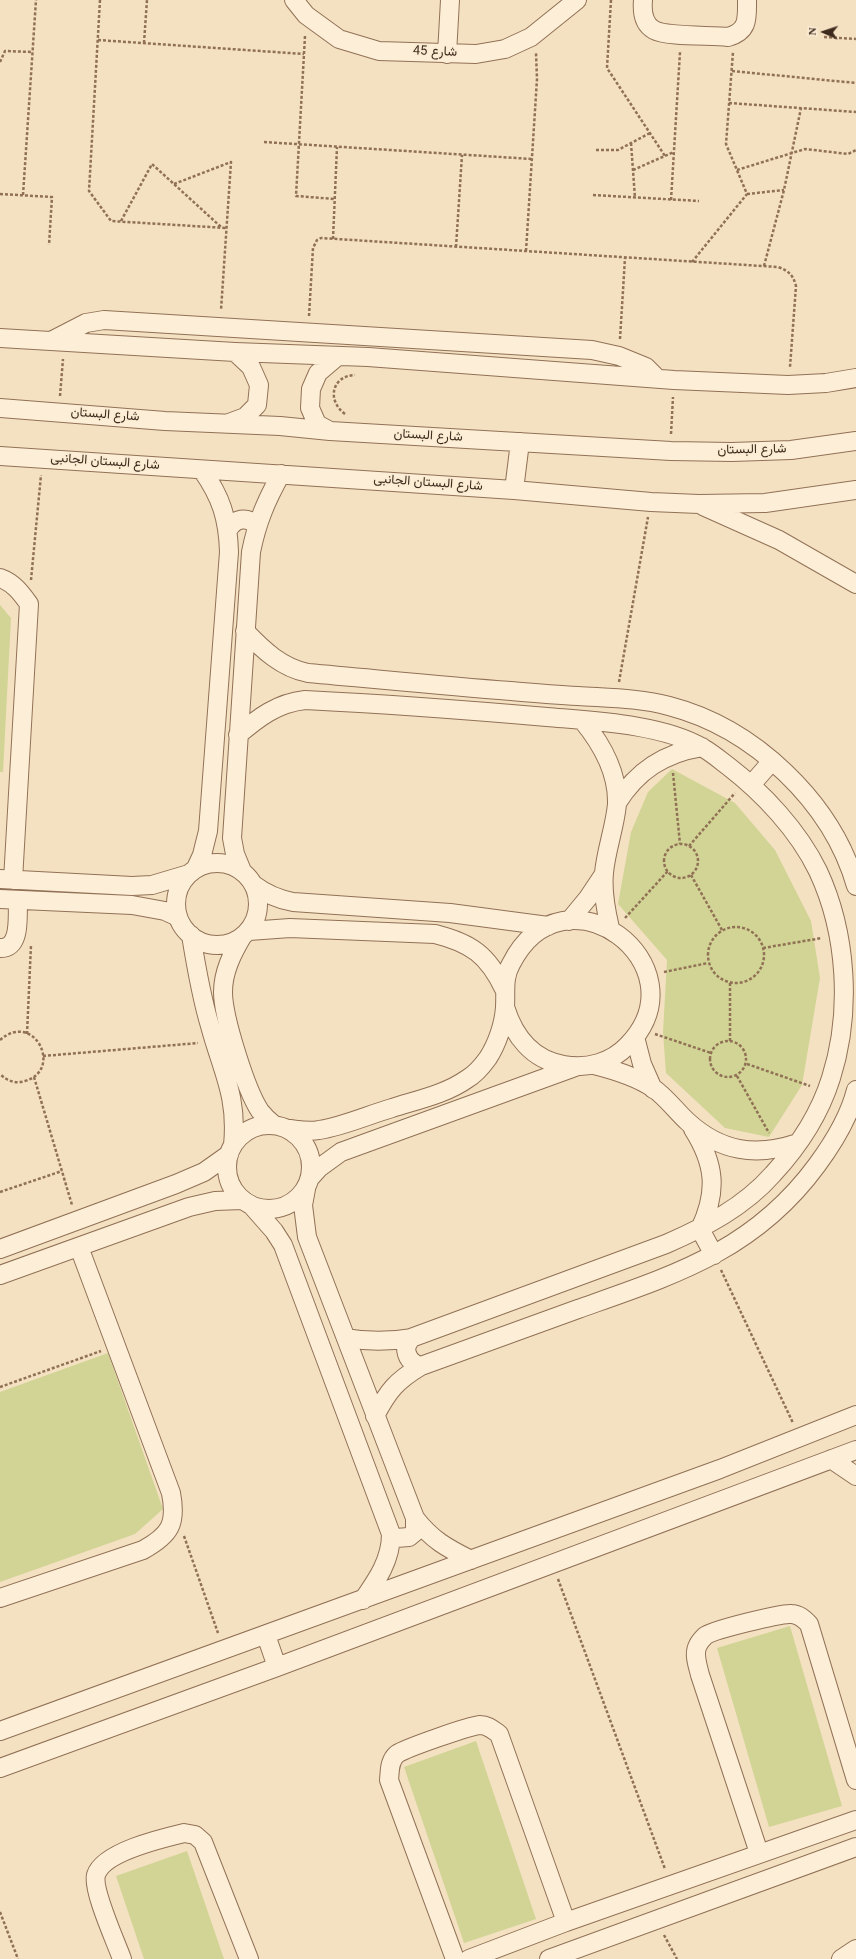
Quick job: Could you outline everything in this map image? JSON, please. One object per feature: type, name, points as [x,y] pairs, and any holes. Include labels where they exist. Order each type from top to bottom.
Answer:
[{"type":"street","name":"شارع 45","points":[[294,0],[306,15],[340,38],[379,51],[447,54],[483,53],[505,49],[531,37],[577,0]]},
{"type":"street","points":[[447,54],[450,0]]},
{"type":"street","points":[[643,0],[642,10],[645,21],[653,30],[682,34],[728,36],[737,34],[743,28],[746,20],[747,0]]},
{"type":"street","points":[[50,341],[86,323],[104,320],[308,332],[592,350],[619,356],[646,367],[665,379]]},
{"type":"street","points":[[0,338],[236,352],[338,356],[788,386],[826,383],[856,378]]},
{"type":"street","points":[[226,424],[245,417],[257,405],[259,392],[259,385],[251,367],[236,352]]},
{"type":"street","points":[[330,431],[317,424],[310,408],[310,389],[318,373],[338,356]]},
{"type":"street","points":[[826,383],[856,367]]},
{"type":"street","name":"شارع البستان","points":[[0,408],[226,424],[280,426],[330,431],[671,451],[732,452],[791,450],[856,441]]},
{"type":"street","points":[[514,490],[520,442]]},
{"type":"street","name":"شارع البستان الجانبى","points":[[0,456],[281,474],[514,490],[651,502],[699,504],[765,503],[856,490]]},
{"type":"street","points":[[202,470],[214,488],[223,508],[228,530],[229,552],[208,831],[202,855],[193,871],[180,887],[176,902],[178,917],[183,927],[191,935],[202,942],[216,945],[229,943],[245,934],[290,928],[440,936],[470,946],[485,958],[496,972],[504,990]]},
{"type":"street","points":[[281,474],[267,498],[257,525],[251,552],[232,834],[234,854],[242,871],[254,885],[266,894],[278,900],[450,913],[548,926]]},
{"type":"street","points":[[699,504],[779,540],[856,584]]},
{"type":"street","points":[[228,530],[231,525],[241,519],[252,521],[257,525]]},
{"type":"street","points":[[0,578],[9,581],[20,591],[29,604],[7,880],[140,886],[169,881],[193,871],[205,864],[224,863],[242,871]]},
{"type":"street","points":[[245,631],[280,662],[294,671],[516,692],[617,698],[662,705],[691,712],[734,734],[772,761],[806,795],[834,834],[856,886]]},
{"type":"street","points":[[305,700],[298,693],[298,683],[304,675],[308,673]]},
{"type":"street","points":[[514,714],[516,692]]},
{"type":"street","points":[[238,735],[263,715],[277,707],[292,701],[305,700],[443,708],[582,720],[642,728],[677,737],[702,747],[748,783],[786,821],[817,870],[831,906],[839,936],[844,982],[841,1038],[826,1092],[818,1110],[798,1143],[772,1175],[742,1202],[700,1229],[666,1244],[412,1338],[390,1342],[375,1342],[346,1338]]},
{"type":"street","points":[[582,720],[592,732],[607,758],[612,773],[617,803],[604,874],[605,901],[612,929]]},
{"type":"street","points":[[617,803],[640,774],[658,761],[671,754],[702,747]]},
{"type":"street","points":[[748,783],[772,761]]},
{"type":"street","points":[[208,831],[232,834]]},
{"type":"street","points":[[569,921],[588,898],[604,874]]},
{"type":"street","points":[[254,885],[258,904],[254,922],[232,954],[226,972],[223,991],[224,1010],[236,1051],[256,1105],[266,1119],[305,1143],[310,1154],[312,1166],[303,1205],[307,1237],[415,1518],[426,1532],[439,1544],[471,1560]]},
{"type":"street","points":[[139,906],[140,886]]},
{"type":"street","points":[[0,899],[139,906],[164,911],[178,917]]},
{"type":"street","points":[[0,948],[10,946],[14,942],[16,935],[18,900]]},
{"type":"street","points":[[0,1249],[184,1181],[204,1172],[231,1150],[240,1136],[250,1129],[261,1125],[303,1131],[330,1128],[445,1090],[468,1079],[487,1059],[500,1034],[505,1007],[504,990],[508,970],[517,951],[531,936],[548,926],[569,921],[590,921],[612,929],[628,942],[636,952],[647,975],[650,994],[647,1012],[638,1033],[624,1049],[610,1059],[594,1065],[576,1067],[341,1152],[319,1168],[298,1199],[288,1205],[276,1209],[264,1209],[247,1203],[215,1201],[202,1203],[0,1276]]},
{"type":"street","points":[[191,935],[202,996],[234,1106],[231,1150],[227,1168],[229,1180],[234,1191],[264,1218],[283,1246],[391,1534],[391,1548],[384,1565],[376,1581],[363,1600]]},
{"type":"street","points":[[505,1007],[511,1026],[523,1043],[538,1056],[556,1064],[576,1067]]},
{"type":"street","points":[[638,1033],[642,1064],[653,1089]]},
{"type":"street","points":[[594,1065],[625,1074],[653,1089],[689,1123],[704,1135],[721,1144],[740,1150],[759,1152],[778,1150],[798,1143]]},
{"type":"street","points":[[375,1416],[386,1396],[401,1378],[421,1366],[672,1276],[739,1241],[774,1214],[804,1182],[831,1146],[851,1107],[856,1090]]},
{"type":"street","points":[[689,1123],[707,1156],[712,1174],[711,1199],[708,1211],[700,1229]]},
{"type":"street","points":[[700,1229],[714,1255]]},
{"type":"street","points":[[0,1598],[143,1550],[158,1542],[168,1533],[173,1521],[174,1507],[172,1493],[79,1247]]},
{"type":"street","points":[[412,1338],[406,1347],[408,1358],[416,1365],[421,1366]]},
{"type":"street","points":[[0,1731],[720,1469],[856,1415]]},
{"type":"street","points":[[0,1768],[277,1667],[856,1450]]},
{"type":"street","points":[[831,1459],[856,1476]]},
{"type":"street","points":[[720,1469],[730,1497]]},
{"type":"street","points":[[391,1534],[396,1538],[409,1537],[415,1532],[415,1518]]},
{"type":"street","points":[[759,1853],[696,1660],[697,1646],[705,1636],[718,1630],[780,1615],[791,1614],[801,1617],[809,1624],[856,1780]]},
{"type":"street","points":[[266,1635],[277,1667]]},
{"type":"street","points":[[455,1959],[389,1780],[390,1767],[397,1755],[409,1749],[470,1728],[480,1725],[491,1727],[499,1734],[566,1922]]},
{"type":"street","points":[[469,1959],[566,1922],[856,1820]]},
{"type":"street","points":[[122,1959],[96,1889],[96,1875],[104,1864],[115,1855],[184,1832],[195,1835],[203,1842],[249,1959]]},
{"type":"street","points":[[551,1959],[856,1847]]},
{"type":"street","points":[[841,1959],[856,1949]]},
{"type":"path","points":[[24,195],[36,0]]},
{"type":"path","points":[[100,0],[89,190],[111,221],[226,228]]},
{"type":"path","points":[[144,43],[147,0]]},
{"type":"path","points":[[611,0],[607,68],[665,156]]},
{"type":"path","points":[[306,15],[296,196],[335,199]]},
{"type":"path","points":[[671,200],[682,34]]},
{"type":"path","points":[[728,36],[733,52],[726,144],[747,194]]},
{"type":"path","points":[[526,251],[537,65],[531,37]]},
{"type":"path","points":[[824,37],[856,39]]},
{"type":"path","points":[[98,40],[304,54]]},
{"type":"path","points":[[0,62],[5,51],[33,52]]},
{"type":"path","points":[[732,71],[856,83]]},
{"type":"path","points":[[729,103],[856,112]]},
{"type":"path","points":[[764,266],[784,190],[801,108]]},
{"type":"path","points":[[596,150],[618,150],[650,133]]},
{"type":"path","points":[[264,142],[532,159]]},
{"type":"path","points":[[631,143],[635,198]]},
{"type":"path","points":[[333,239],[338,147]]},
{"type":"path","points":[[737,170],[805,149],[848,154],[856,150]]},
{"type":"path","points":[[633,170],[674,152]]},
{"type":"path","points":[[456,247],[462,155]]},
{"type":"path","points":[[174,184],[231,162],[220,327]]},
{"type":"path","points":[[121,221],[152,164],[221,228]]},
{"type":"path","points":[[692,262],[747,194],[784,190]]},
{"type":"path","points":[[0,194],[52,197],[49,246]]},
{"type":"path","points":[[593,195],[698,201]]},
{"type":"path","points":[[308,332],[314,244],[322,238],[778,267],[787,270],[793,277],[796,286],[788,386]]},
{"type":"path","points":[[619,356],[625,258]]},
{"type":"path","points":[[60,397],[63,357],[70,357]]},
{"type":"path","points":[[665,379],[671,451]]},
{"type":"path","points":[[53,397],[68,398]]},
{"type":"path","points":[[29,604],[42,459]]},
{"type":"path","points":[[617,698],[651,502]]},
{"type":"path","points":[[671,754],[680,844]]},
{"type":"path","points":[[689,846],[748,783]]},
{"type":"path","points":[[680,844],[689,846],[695,850],[698,864],[696,870],[691,875],[678,878],[668,871],[664,860],[669,849],[680,844]]},
{"type":"path","points":[[612,929],[668,871]]},
{"type":"path","points":[[691,875],[722,930]]},
{"type":"path","points":[[736,926],[750,930],[760,941],[763,948],[763,962],[756,974],[744,982],[730,983],[720,979],[713,972],[708,963],[707,955],[711,940],[722,930],[736,926]]},
{"type":"path","points":[[763,948],[839,936]]},
{"type":"path","points":[[28,1034],[32,940]]},
{"type":"path","points":[[647,975],[708,963]]},
{"type":"path","points":[[730,983],[730,1041]]},
{"type":"path","points":[[0,1040],[13,1033],[28,1034],[39,1043],[43,1056],[41,1068],[34,1077],[28,1080],[16,1082],[9,1081],[0,1074]]},
{"type":"path","points":[[638,1033],[711,1053]]},
{"type":"path","points":[[43,1056],[215,1041]]},
{"type":"path","points":[[730,1041],[738,1044],[744,1049],[747,1056],[743,1071],[737,1076],[728,1078],[716,1073],[710,1062],[711,1053],[719,1044],[730,1041]]},
{"type":"path","points":[[746,1064],[826,1092]]},
{"type":"path","points":[[737,1076],[778,1150]]},
{"type":"path","points":[[34,1077],[77,1221]]},
{"type":"path","points":[[0,1192],[62,1170]]},
{"type":"path","points":[[714,1255],[800,1438]]},
{"type":"path","points":[[0,1388],[116,1346]]},
{"type":"path","points":[[174,1507],[224,1650]]},
{"type":"path","points":[[552,1564],[671,1886]]},
{"type":"path","points":[[0,1912],[18,1959]]},
{"type":"path","points":[[656,1920],[677,1959]]},
{"type":"green space","points":[[0,605],[11,618],[3,772],[0,772]]},
{"type":"green space","points":[[672,769],[735,803],[775,850],[811,921],[820,978],[802,1085],[769,1137],[725,1128],[666,1073],[663,1032],[667,960],[618,904],[631,832],[648,792]]},
{"type":"green space","points":[[108,1353],[163,1509],[135,1534],[0,1582],[0,1392]]},
{"type":"green space","points":[[790,1626],[842,1806],[769,1827],[717,1648]]},
{"type":"green space","points":[[476,1741],[536,1919],[464,1943],[404,1767]]},
{"type":"green space","points":[[187,1851],[224,1959],[144,1959],[116,1876]]}]
